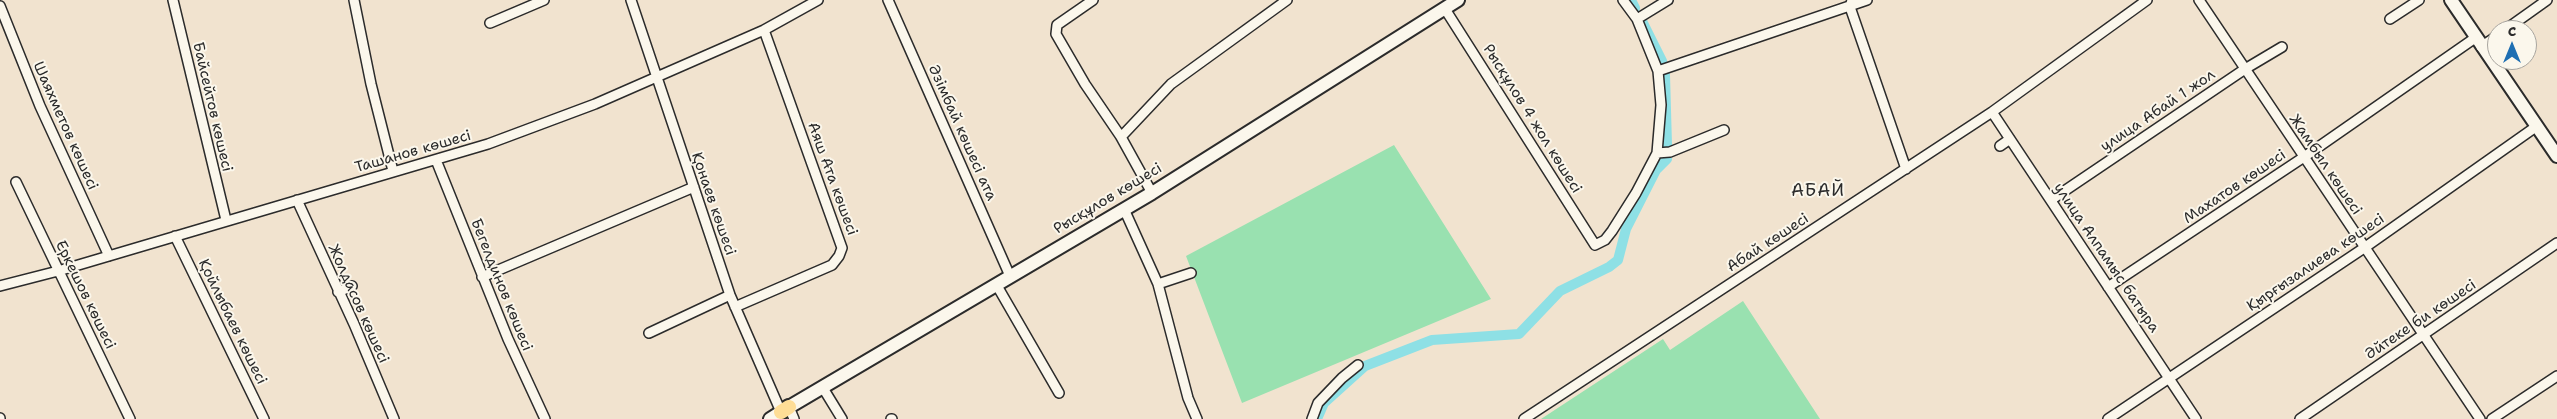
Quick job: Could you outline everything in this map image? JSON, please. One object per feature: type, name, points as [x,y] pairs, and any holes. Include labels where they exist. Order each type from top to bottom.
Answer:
[{"type":"main road","name":"Рысқұлов көшесі","points":[[784,414],[823,388],[996,284],[1152,193],[1458,0]]},
{"type":"main road","points":[[2451,0],[2478,43],[2557,156]]},
{"type":"street","name":"Байсейтов көшесі","points":[[174,0],[226,220]]},
{"type":"street","points":[[354,0],[371,84],[393,171]]},
{"type":"street","points":[[490,23],[544,0]]},
{"type":"street","name":"Қонаев көшесі","points":[[631,0],[655,78],[730,295],[784,414]]},
{"type":"street","name":"Ташанов көшесі","points":[[0,286],[58,271],[226,220],[436,160],[538,127],[764,30],[800,4],[818,0]]},
{"type":"street","name":"Әзімбай көшесі ата","points":[[888,0],[1010,276]]},
{"type":"street","points":[[1093,0],[1057,25],[1056,34],[1085,84],[1120,137],[1152,193]]},
{"type":"street","points":[[1120,137],[1171,84],[1287,0]]},
{"type":"street","points":[[1623,0],[1637,19],[1658,70],[1661,105],[1657,153],[1670,152],[1724,130]]},
{"type":"street","points":[[1637,19],[1668,0]]},
{"type":"street","points":[[1658,70],[1851,4],[1868,0]]},
{"type":"street","name":"Абай көшесі","points":[[1524,419],[1992,112],[2147,0]]},
{"type":"street","name":"Жамбыл көшесі","points":[[2199,0],[2480,419]]},
{"type":"street","points":[[2390,19],[2420,0]]},
{"type":"street","points":[[2519,20],[2547,0]]},
{"type":"street","points":[[1851,4],[1906,168]]},
{"type":"street","name":"Шаяхметов көшесі","points":[[0,6],[40,106],[109,256]]},
{"type":"street","name":"Рысқұлов 4 жол көшесі","points":[[1445,9],[1595,244],[1605,240],[1612,232],[1636,193],[1657,153]]},
{"type":"street","name":"Аяш Ата көшесі","points":[[735,307],[832,265],[840,256],[842,248],[764,30]]},
{"type":"street","name":"Махатов көшесі","points":[[2108,287],[2478,43],[2487,40]]},
{"type":"street","name":"улица Абай 1 жол","points":[[2051,200],[2245,69],[2282,47]]},
{"type":"street","name":"улица Алпамыс батыра","points":[[1992,112],[2170,377],[2196,419]]},
{"type":"street","name":"Қырғызалиева көшесі","points":[[2108,419],[2364,248],[2537,126]]},
{"type":"street","points":[[2000,146],[2010,139]]},
{"type":"street","name":"Бегелдинов көшесі","points":[[436,160],[482,277],[544,419]]},
{"type":"street","name":"Еркешов көшесі","points":[[16,182],[130,419]]},
{"type":"street","points":[[482,277],[694,187]]},
{"type":"street","name":"Жолдасов көшесі","points":[[297,200],[354,324],[394,419]]},
{"type":"street","points":[[1124,209],[1158,284],[1188,398],[1198,419]]},
{"type":"street","name":"Қойлыбаев көшесі","points":[[175,236],[264,419]]},
{"type":"street","name":"Әйтеке би көшесі","points":[[2300,419],[2557,243]]},
{"type":"street","points":[[1158,284],[1191,273]]},
{"type":"street","points":[[996,284],[1059,394]]},
{"type":"street","points":[[338,292],[352,286]]},
{"type":"street","points":[[649,333],[730,295]]},
{"type":"street","points":[[1312,419],[1318,403],[1342,378],[1358,365]]},
{"type":"street","points":[[2492,419],[2557,376]]},
{"type":"street","points":[[823,388],[842,419]]},
{"type":"green space","points":[[1394,145],[1491,299],[1242,403],[1186,256]]},
{"type":"green space","points":[[1743,301],[1820,419],[1541,419],[1663,339],[1670,350]]},
{"type":"waterway","points":[[1631,0],[1635,8]]},
{"type":"waterway","points":[[1642,21],[1662,61]]},
{"type":"waterway","points":[[1665,75],[1667,145]]},
{"type":"waterway","points":[[1317,419],[1324,403],[1365,366],[1432,340],[1519,334],[1560,291],[1609,267],[1618,260],[1626,229],[1656,170],[1667,159]]},
{"type":"district","name":"АБАЙ","points":[[1818,191]]}]
